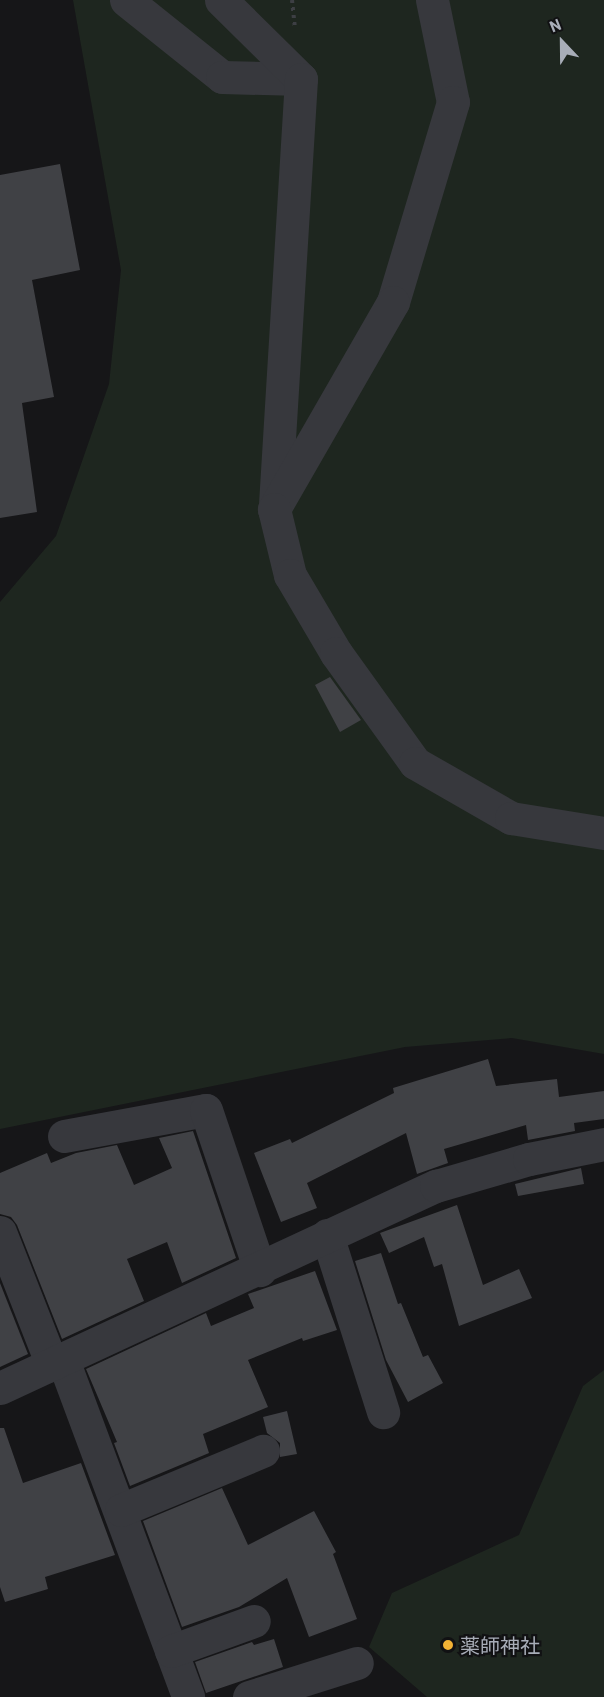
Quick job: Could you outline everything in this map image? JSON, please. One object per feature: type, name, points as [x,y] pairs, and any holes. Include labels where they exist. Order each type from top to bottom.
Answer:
[{"type":"lane","points":[[126,0],[222,77],[301,79]]},
{"type":"lane","points":[[221,0],[301,79],[274,509],[290,574],[336,653],[415,763],[511,818],[604,833]]},
{"type":"lane","points":[[274,509],[393,302],[453,102],[432,0]]},
{"type":"lane","points":[[64,1136],[206,1110],[260,1270]]},
{"type":"lane","points":[[0,1388],[260,1270],[327,1235],[436,1186],[529,1159],[603,1144]]},
{"type":"lane","points":[[0,1232],[121,1510],[188,1697]]},
{"type":"lane","points":[[327,1235],[383,1412]]},
{"type":"lane","points":[[121,1510],[263,1451]]},
{"type":"lane","points":[[171,1651],[254,1621]]},
{"type":"lane","points":[[249,1697],[357,1663]]},
{"type":"shaded area","points":[[73,0],[604,0],[604,1054],[512,1038],[405,1047],[0,1129],[0,602],[56,536],[109,384],[121,270]]},
{"type":"shaded area","points":[[604,1370],[604,1697],[427,1697],[369,1647],[392,1593],[519,1535],[583,1386]]},
{"type":"building","points":[[60,164],[80,270],[32,280],[54,397],[22,403],[37,512],[0,518],[0,175]]},
{"type":"building","points":[[330,677],[361,720],[340,732],[315,685]]},
{"type":"building","points":[[488,1059],[496,1086],[557,1079],[559,1097],[604,1091],[604,1119],[574,1123],[575,1131],[528,1140],[526,1125],[444,1149],[448,1163],[417,1174],[406,1133],[307,1183],[317,1208],[281,1222],[254,1153],[290,1139],[292,1143],[394,1093],[393,1088]]},
{"type":"building","points":[[193,1131],[236,1258],[182,1283],[167,1242],[127,1259],[144,1301],[62,1339],[17,1225],[11,1217],[0,1214],[0,1173],[47,1153],[51,1163],[76,1153],[117,1145],[134,1185],[172,1168],[159,1138]]},
{"type":"building","points":[[581,1168],[584,1184],[518,1196],[515,1184]]},
{"type":"building","points":[[457,1205],[483,1285],[519,1269],[532,1298],[459,1326],[442,1264],[434,1267],[424,1237],[389,1253],[380,1233]]},
{"type":"building","points":[[381,1253],[398,1304],[401,1303],[423,1357],[428,1355],[443,1383],[408,1402],[386,1360],[355,1261]]},
{"type":"building","points":[[315,1271],[337,1330],[303,1341],[302,1338],[248,1360],[268,1407],[203,1434],[209,1453],[130,1486],[114,1443],[117,1442],[86,1369],[206,1313],[211,1326],[254,1308],[248,1294]]},
{"type":"building","points":[[0,1283],[28,1354],[0,1367]]},
{"type":"building","points":[[287,1411],[297,1454],[280,1457],[280,1443],[267,1433],[263,1417]]},
{"type":"building","points":[[0,1428],[4,1428],[23,1483],[81,1463],[115,1555],[45,1577],[48,1589],[5,1602],[0,1587]]},
{"type":"building","points":[[222,1488],[248,1545],[314,1511],[336,1552],[333,1554],[357,1619],[309,1637],[287,1578],[239,1607],[182,1627],[143,1521]]},
{"type":"building","points":[[274,1639],[283,1667],[206,1693],[195,1662],[252,1642],[254,1645]]},
{"type":"place","name":"薬師神社","points":[[448,1645]]}]
